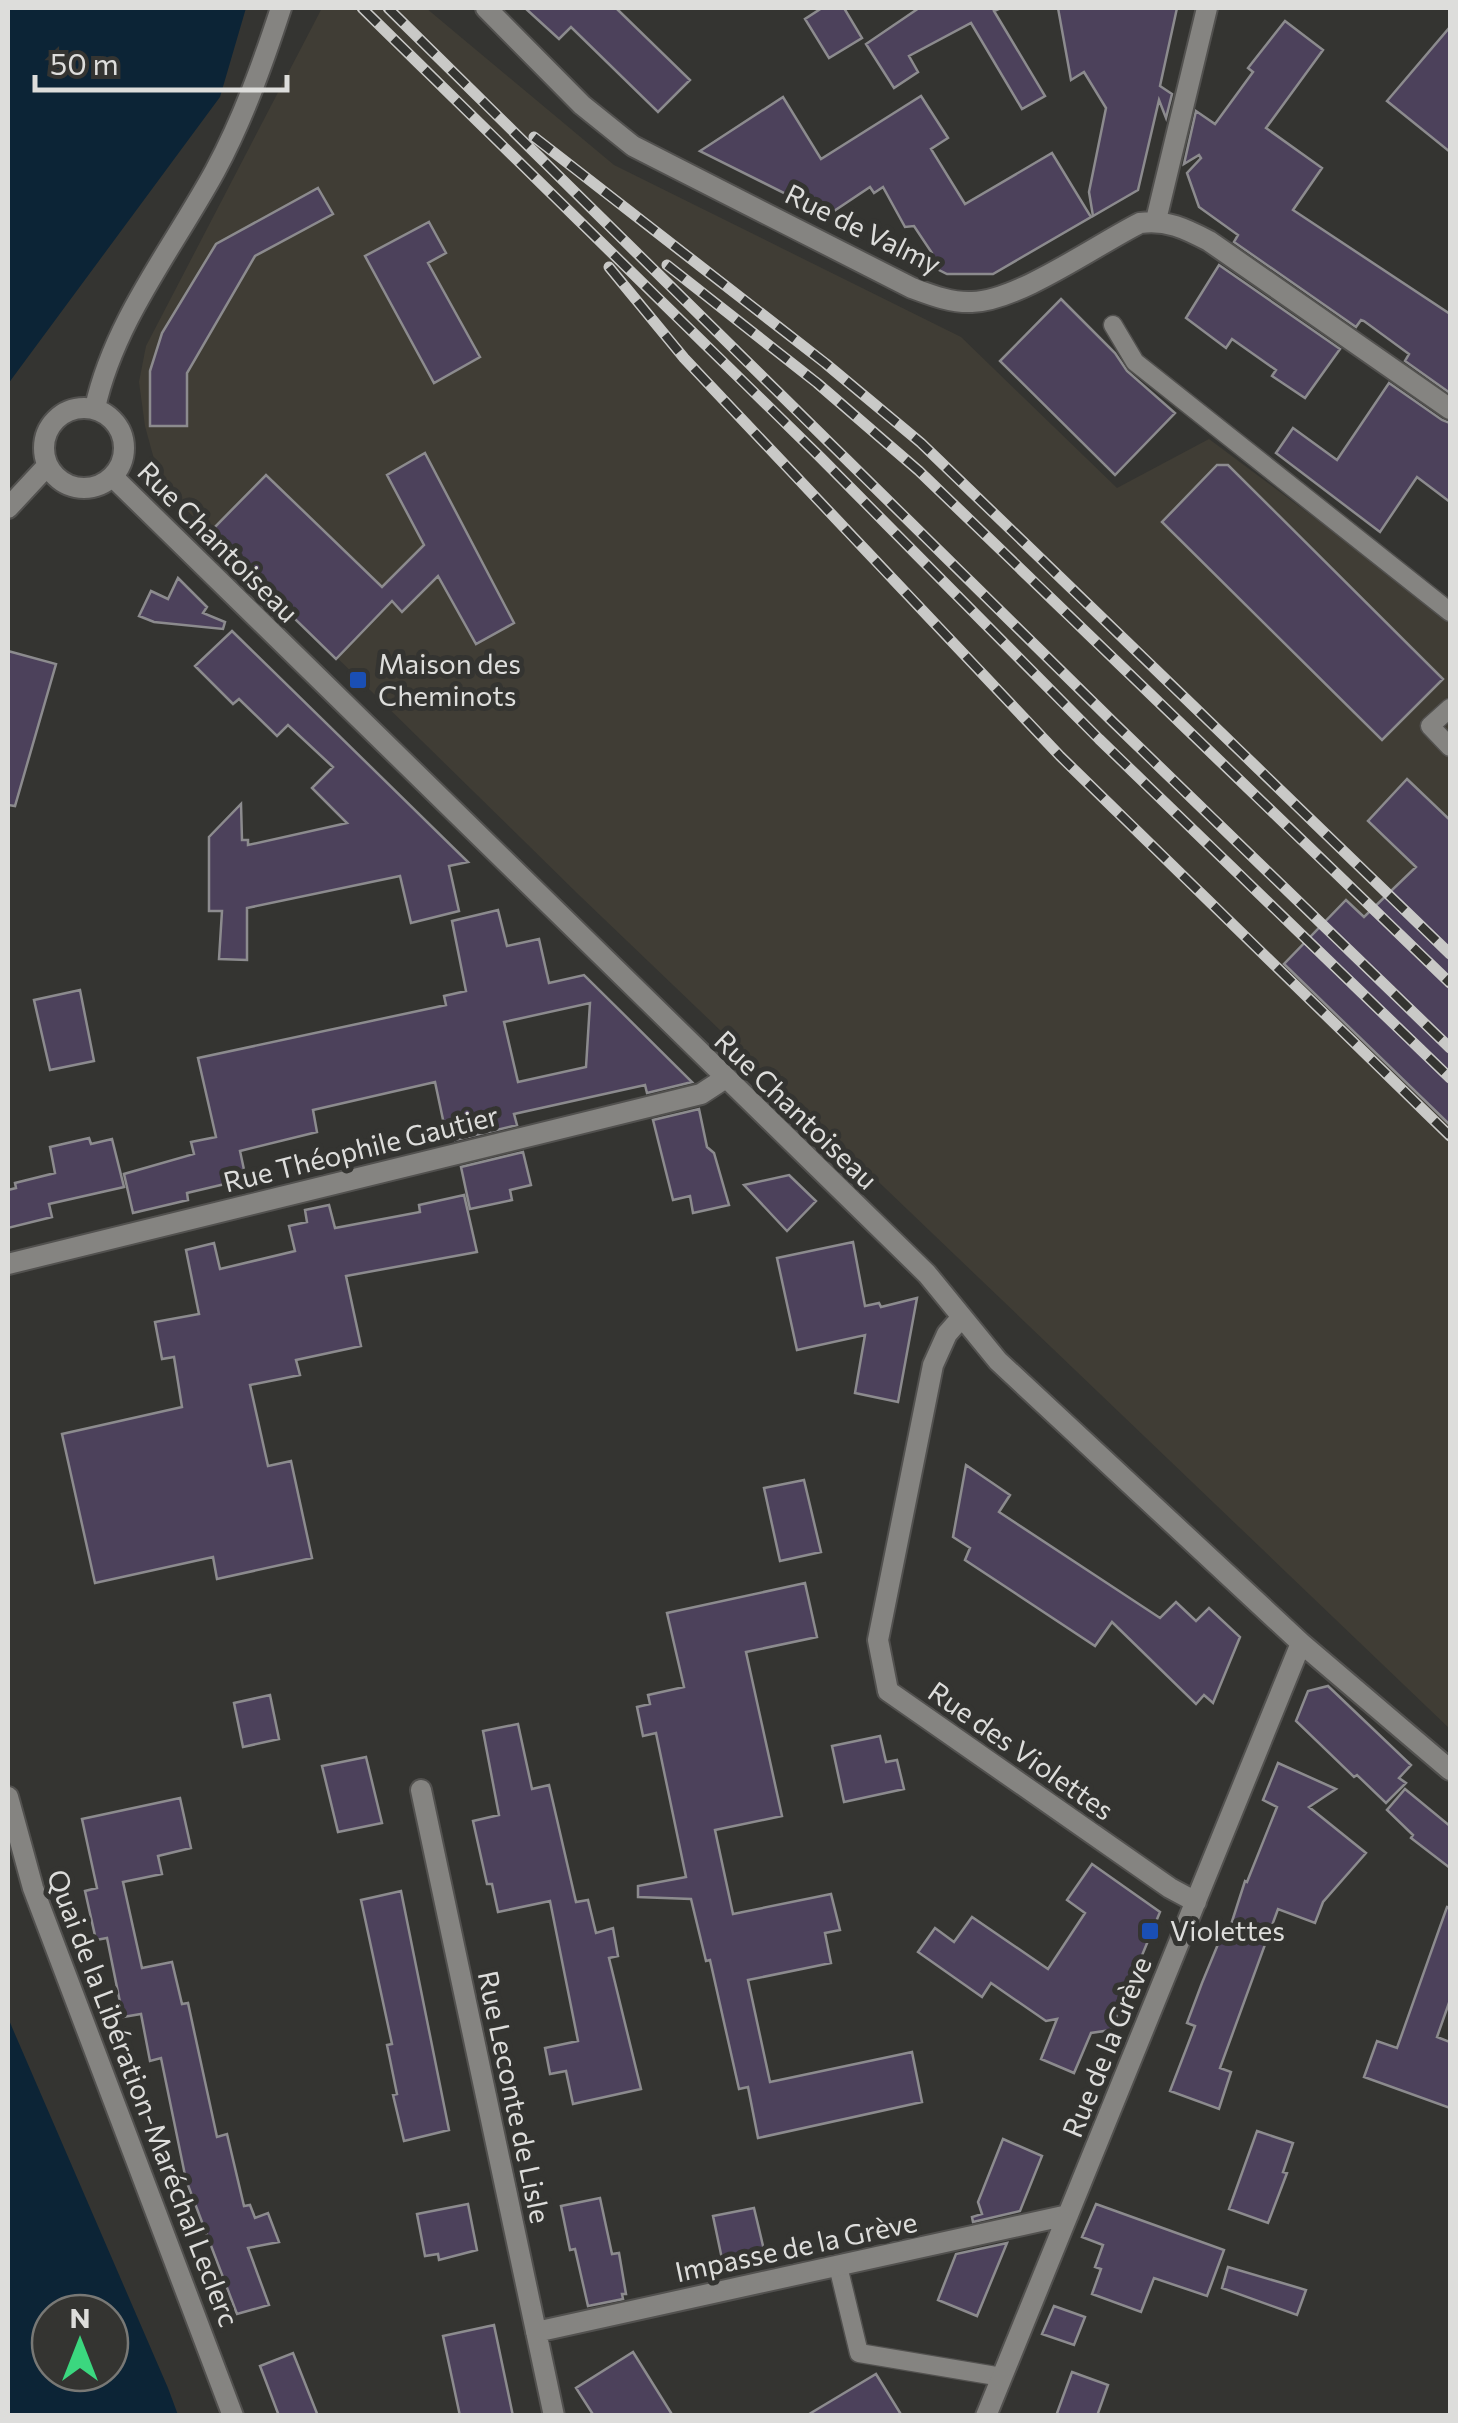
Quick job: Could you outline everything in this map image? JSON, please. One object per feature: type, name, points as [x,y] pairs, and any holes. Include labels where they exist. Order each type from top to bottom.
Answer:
[{"type":"street","points":[[94,408],[101,376],[117,339],[216,168],[238,122],[282,8]]},
{"type":"street","name":"Rue de Valmy","points":[[486,8],[582,104],[633,146],[902,283],[951,301],[1003,296],[1140,223],[1156,220]]},
{"type":"street","points":[[1207,8],[1156,220],[1182,227],[1209,241],[1450,409]]},
{"type":"street","points":[[94,408],[115,421],[125,443],[120,468],[113,477],[90,488],[78,488],[55,476],[47,466],[44,440],[57,418],[68,410],[94,408]]},
{"type":"street","points":[[8,508],[47,466]]},
{"type":"street","name":"Rue Chantoiseau","points":[[113,477],[724,1079],[928,1274],[998,1361],[1301,1642],[1450,1770]]},
{"type":"street","name":"Rue Théophile Gautier","points":[[8,1264],[701,1094],[724,1079]]},
{"type":"street","name":"Rue des Violettes","points":[[962,1318],[946,1334],[933,1364],[885,1603],[878,1640],[888,1692],[1154,1877],[1196,1902]]},
{"type":"street","name":"Rue de la Grève","points":[[986,2416],[1301,1642]]},
{"type":"street","name":"Rue Leconte de Lisle","points":[[421,1790],[554,2416]]},
{"type":"street","name":"Quai de la Libération-Maréchal Leclerc","points":[[8,1797],[32,1888],[233,2416]]},
{"type":"street","name":"Impasse de la Grève","points":[[536,2332],[1068,2216]]},
{"type":"lane","points":[[1113,324],[1135,362],[1450,612]]},
{"type":"lane","points":[[1450,708],[1430,726],[1450,747]]},
{"type":"lane","points":[[838,2266],[859,2353],[1002,2378]]},
{"type":"shaded area","points":[[322,8],[426,8],[614,165],[961,337],[1117,488],[1209,439],[1450,619],[1450,1729],[579,895],[161,485],[145,426],[139,382],[146,346]]},
{"type":"water","points":[[8,8],[246,8],[220,97],[8,384]]},
{"type":"water","points":[[8,2018],[127,2293],[30,2293],[30,2393],[130,2393],[130,2300],[178,2415],[8,2415]]},
{"type":"building","points":[[525,8],[616,8],[690,80],[658,112],[571,27],[559,39]]},
{"type":"building","points":[[822,8],[844,8],[862,38],[829,58],[805,19]]},
{"type":"building","points":[[919,8],[1001,8],[994,11],[1045,96],[1022,109],[971,23],[909,56],[918,72],[894,88],[866,44]]},
{"type":"building","points":[[1058,8],[1177,8],[1160,86],[1172,94],[1166,118],[1159,100],[1138,190],[1093,216],[1089,192],[1106,108],[1084,72],[1071,80]]},
{"type":"building","points":[[1285,21],[1323,50],[1266,128],[1322,168],[1293,210],[1450,314],[1450,393],[1405,361],[1409,354],[1364,321],[1356,327],[1234,242],[1238,235],[1199,207],[1187,173],[1201,158],[1199,155],[1184,164],[1196,111],[1215,124],[1253,72],[1248,68]]},
{"type":"building","points":[[1450,27],[1450,152],[1387,101]]},
{"type":"building","points":[[921,96],[948,138],[931,149],[965,204],[1052,153],[1091,217],[993,274],[947,274],[927,264],[932,253],[914,226],[905,227],[883,187],[874,193],[870,187],[828,215],[700,151],[783,97],[821,159]]},
{"type":"building","points":[[318,188],[333,214],[255,256],[187,373],[187,426],[150,426],[150,371],[162,333],[216,244]]},
{"type":"building","points":[[429,222],[446,253],[428,263],[480,357],[434,383],[365,256]]},
{"type":"building","points":[[1219,265],[1340,349],[1305,398],[1272,376],[1276,370],[1232,339],[1226,348],[1186,318]]},
{"type":"building","points":[[1061,299],[1115,353],[1127,371],[1175,413],[1115,475],[1000,361]]},
{"type":"building","points":[[1389,383],[1450,423],[1450,502],[1417,477],[1380,532],[1276,453],[1293,428],[1337,460]]},
{"type":"building","points":[[425,453],[514,623],[476,644],[438,576],[402,612],[392,601],[336,659],[208,534],[266,475],[382,587],[424,545],[387,475]]},
{"type":"building","points":[[1217,465],[1228,465],[1443,679],[1382,740],[1162,522]]},
{"type":"building","points":[[178,578],[207,607],[203,613],[225,622],[223,629],[154,622],[139,616],[151,591],[168,599]]},
{"type":"building","points":[[232,631],[468,862],[449,866],[459,911],[411,923],[400,876],[247,908],[247,960],[219,959],[222,911],[209,911],[209,837],[241,804],[242,840],[248,840],[248,845],[347,823],[312,788],[333,767],[288,725],[277,736],[239,699],[233,704],[195,666]]},
{"type":"building","points":[[8,651],[56,664],[15,806],[8,805]]},
{"type":"building","points":[[1407,779],[1450,820],[1450,1125],[1284,964],[1346,900],[1364,917],[1416,867],[1368,821]]},
{"type":"building","points":[[498,910],[507,946],[539,939],[549,983],[584,975],[692,1082],[647,1093],[645,1085],[514,1114],[517,1125],[455,1140],[452,1128],[445,1129],[435,1082],[313,1110],[317,1132],[240,1151],[246,1179],[187,1193],[188,1200],[133,1213],[124,1174],[194,1154],[191,1142],[216,1137],[198,1058],[446,1005],[444,996],[466,991],[452,921]],"holes":[[[590,1003],[586,1067],[518,1082],[504,1022]]]},
{"type":"building","points":[[80,990],[94,1061],[50,1070],[34,1000]]},
{"type":"building","points":[[699,1109],[707,1147],[714,1153],[729,1205],[693,1213],[690,1196],[673,1200],[653,1120]]},
{"type":"building","points":[[89,1138],[91,1144],[112,1139],[124,1187],[49,1204],[52,1217],[8,1228],[8,1190],[16,1188],[15,1183],[55,1173],[50,1147]]},
{"type":"building","points":[[523,1152],[531,1185],[510,1190],[512,1200],[470,1209],[461,1167]]},
{"type":"building","points":[[789,1175],[816,1201],[787,1231],[744,1185]]},
{"type":"building","points":[[464,1195],[477,1252],[346,1276],[361,1346],[296,1360],[300,1375],[250,1385],[268,1466],[291,1461],[312,1558],[217,1579],[213,1557],[95,1583],[62,1434],[182,1407],[174,1357],[162,1359],[155,1322],[199,1314],[186,1250],[214,1243],[220,1269],[295,1251],[289,1226],[307,1222],[305,1210],[329,1205],[335,1228],[420,1212],[419,1205]]},
{"type":"building","points":[[853,1242],[865,1306],[879,1303],[881,1307],[917,1298],[898,1402],[855,1393],[865,1335],[797,1350],[777,1258]]},
{"type":"building","points":[[966,1465],[1010,1495],[999,1512],[1160,1618],[1176,1602],[1196,1621],[1209,1608],[1240,1637],[1213,1703],[1204,1695],[1196,1704],[1112,1622],[1095,1646],[965,1560],[970,1548],[953,1537]]},
{"type":"building","points":[[804,1480],[821,1552],[780,1561],[764,1488]]},
{"type":"building","points":[[805,1583],[817,1637],[746,1652],[782,1816],[715,1830],[733,1914],[831,1894],[840,1930],[825,1933],[831,1963],[748,1980],[770,2082],[912,2052],[922,2102],[758,2138],[748,2087],[739,2089],[710,1960],[706,1961],[691,1899],[638,1897],[638,1886],[686,1877],[656,1733],[643,1736],[637,1707],[650,1704],[648,1695],[684,1687],[667,1613]]},
{"type":"building","points":[[1328,1686],[1411,1765],[1399,1778],[1406,1783],[1386,1803],[1296,1721],[1308,1691]]},
{"type":"building","points":[[270,1695],[279,1739],[243,1747],[234,1703]]},
{"type":"building","points":[[518,1724],[532,1789],[549,1785],[576,1902],[588,1900],[596,1933],[613,1928],[618,1956],[609,1958],[641,2089],[573,2104],[566,2071],[550,2074],[545,2048],[578,2041],[550,1901],[498,1912],[492,1884],[487,1884],[473,1821],[499,1815],[483,1731]]},
{"type":"building","points":[[880,1736],[886,1762],[897,1760],[904,1789],[844,1802],[832,1746]]},
{"type":"building","points":[[366,1757],[382,1823],[338,1832],[322,1766]]},
{"type":"building","points":[[1278,1763],[1336,1789],[1309,1807],[1366,1853],[1323,1902],[1315,1923],[1278,1909],[1220,2068],[1231,2072],[1219,2109],[1170,2091],[1195,2026],[1187,2023],[1202,1983],[1223,1932],[1228,1934],[1245,1881],[1277,1807],[1263,1800]]},
{"type":"building","points":[[1405,1789],[1450,1826],[1450,1868],[1411,1838],[1413,1835],[1387,1810]]},
{"type":"building","points":[[180,1798],[191,1848],[158,1856],[162,1874],[123,1882],[142,1968],[172,1962],[182,2004],[188,2003],[217,2137],[227,2134],[244,2206],[250,2205],[255,2218],[268,2213],[279,2242],[248,2248],[269,2305],[237,2314],[186,2180],[161,2058],[150,2061],[141,2014],[123,2017],[107,1938],[96,1940],[85,1891],[97,1888],[82,1819]]},
{"type":"building","points":[[1092,1864],[1160,1912],[1111,2030],[1091,2033],[1074,2073],[1041,2059],[1057,2019],[1046,2021],[991,1983],[982,1997],[918,1952],[935,1928],[954,1942],[972,1917],[1048,1969],[1085,1913],[1067,1900]]},
{"type":"building","points":[[401,1891],[449,2130],[404,2141],[393,2095],[397,2094],[387,2045],[392,2044],[361,1900]]},
{"type":"building","points":[[1447,1907],[1450,2000],[1437,2037],[1450,2042],[1450,2108],[1364,2077],[1377,2041],[1397,2048]]},
{"type":"building","points":[[1257,2131],[1293,2143],[1283,2172],[1287,2173],[1268,2223],[1229,2209]]},
{"type":"building","points":[[1003,2139],[1042,2156],[1020,2211],[973,2222],[972,2217],[982,2214],[978,2202]]},
{"type":"building","points":[[600,2198],[612,2254],[619,2253],[626,2294],[622,2294],[623,2299],[588,2306],[561,2206]]},
{"type":"building","points":[[468,2204],[477,2250],[439,2260],[438,2254],[425,2256],[417,2214]]},
{"type":"building","points":[[1096,2204],[1224,2250],[1207,2296],[1154,2278],[1141,2312],[1092,2294],[1101,2269],[1095,2267],[1103,2245],[1082,2237]]},
{"type":"building","points":[[754,2208],[764,2250],[722,2259],[713,2216]]},
{"type":"building","points":[[1007,2243],[977,2316],[938,2300],[956,2254]]},
{"type":"building","points":[[1228,2267],[1306,2290],[1297,2315],[1222,2288]]},
{"type":"building","points":[[1054,2306],[1085,2317],[1074,2345],[1042,2334]]},
{"type":"building","points":[[494,2325],[513,2416],[460,2416],[443,2336]]},
{"type":"building","points":[[633,2352],[673,2416],[594,2416],[576,2388]]},
{"type":"building","points":[[293,2353],[318,2416],[279,2416],[260,2366]]},
{"type":"building","points":[[1072,2372],[1108,2385],[1097,2416],[1056,2416]]},
{"type":"building","points":[[876,2374],[902,2416],[806,2416]]},
{"type":"railway","points":[[362,8],[820,457],[1099,739],[1450,1078]]},
{"type":"railway","points":[[388,8],[1450,1048]]},
{"type":"railway","points":[[534,137],[825,363],[921,443],[1450,954]]},
{"type":"railway","points":[[667,265],[817,383],[919,471],[1450,983]]},
{"type":"railway","points":[[609,267],[684,358],[1060,756],[1450,1136]]},
{"type":"place","name":"Maison des Cheminots","points":[[358,680]]},
{"type":"place","name":"Violettes","points":[[1150,1931]]}]
